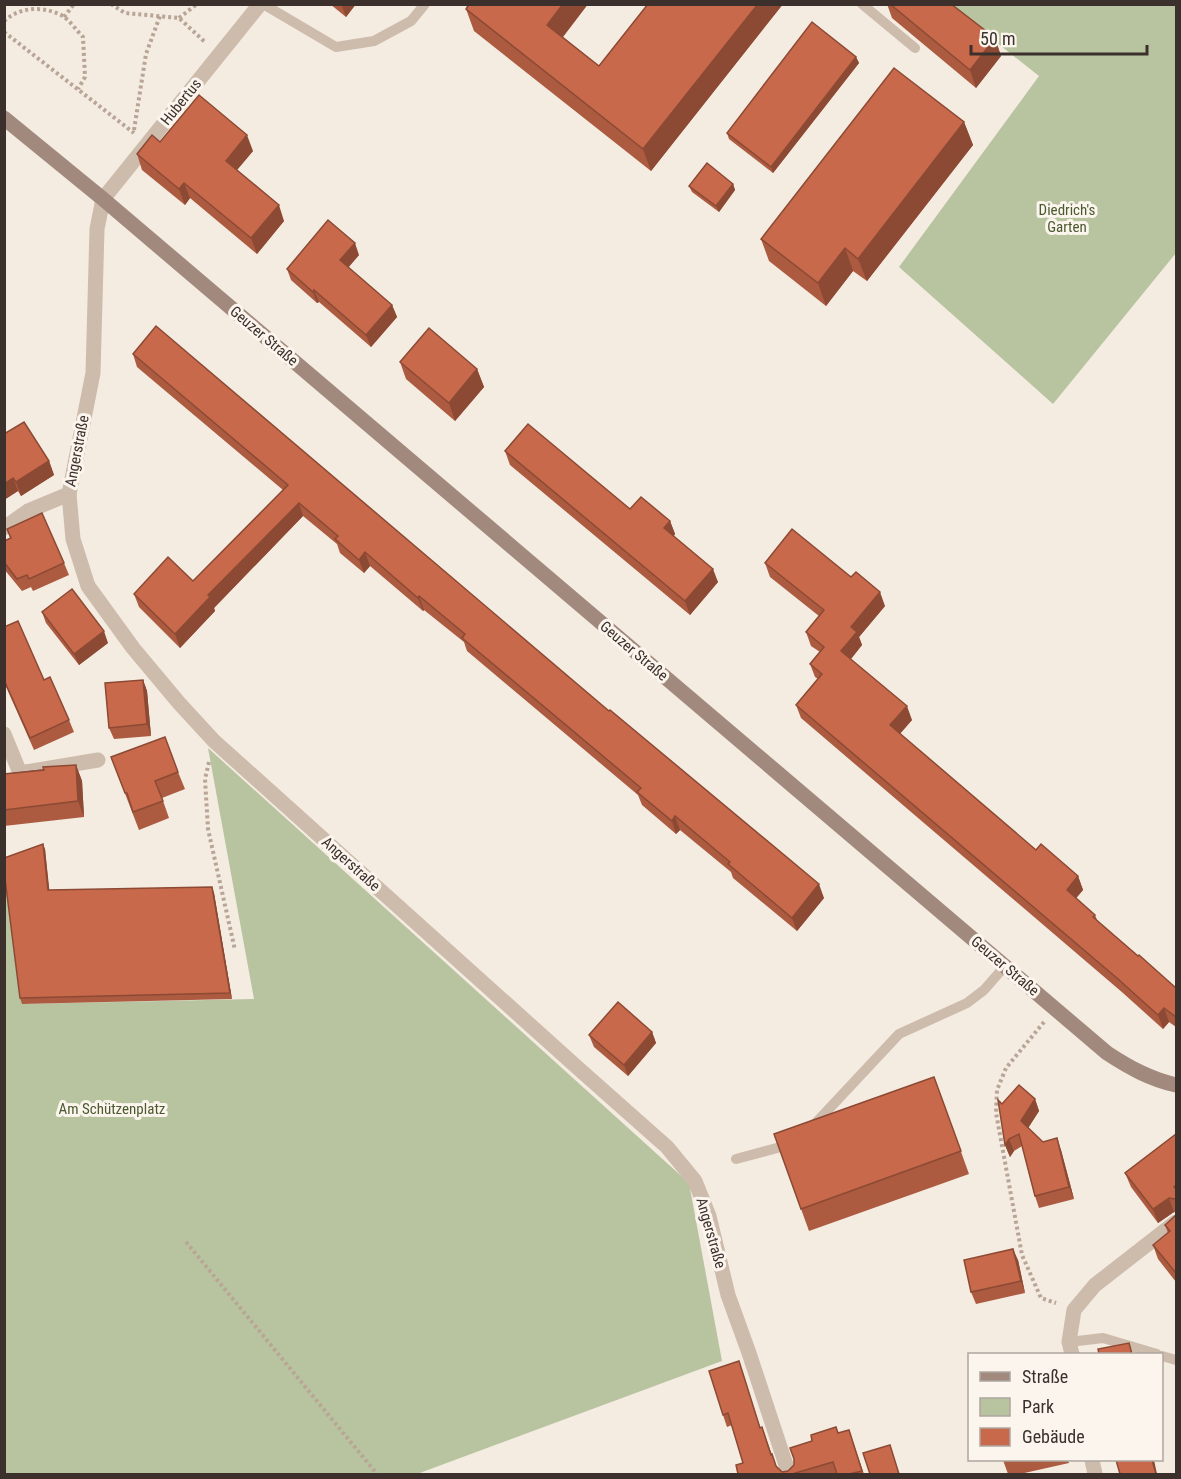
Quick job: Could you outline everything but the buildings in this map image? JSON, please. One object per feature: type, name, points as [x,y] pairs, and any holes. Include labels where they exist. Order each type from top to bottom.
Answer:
[{"type":"main road","name":"Geuzer Straße","points":[[4,118],[103,199],[1107,1053],[1141,1073],[1176,1085]]},
{"type":"street","name":"Hubertus","points":[[103,199],[262,4]]},
{"type":"street","name":"Angerstraße","points":[[103,199],[97,229],[93,373],[69,494],[73,539],[88,586],[133,648],[214,741],[667,1147],[695,1181],[709,1216],[728,1295],[789,1474]]},
{"type":"street","points":[[4,528],[28,511],[69,494]]},
{"type":"street","points":[[4,734],[20,772]]},
{"type":"street","points":[[4,776],[98,760]]},
{"type":"street","points":[[1071,1348],[1074,1310],[1095,1285],[1176,1222]]},
{"type":"lane","name":"Hubertus","points":[[262,4],[336,47],[374,41],[411,21],[425,4]]},
{"type":"lane","points":[[862,4],[915,48]]},
{"type":"lane","points":[[736,1159],[801,1138],[899,1034],[967,1003],[984,990],[1005,966]]},
{"type":"lane","points":[[1071,1348],[1103,1338],[1154,1353]]},
{"type":"path","points":[[64,17],[74,4]]},
{"type":"path","points":[[111,4],[124,13],[179,18],[219,55]]},
{"type":"path","points":[[179,18],[198,4]]},
{"type":"path","points":[[4,21],[14,12],[38,8],[64,17],[83,37],[85,77],[78,89]]},
{"type":"path","points":[[134,134],[146,54],[159,16]]},
{"type":"path","points":[[4,32],[147,144]]},
{"type":"path","points":[[214,741],[205,779],[208,830],[235,950]]},
{"type":"path","points":[[1055,1009],[1006,1068],[997,1090],[996,1113],[1022,1254],[1041,1298],[1074,1310]]},
{"type":"path","points":[[186,1242],[378,1474]]},
{"type":"green space","name":"Diedrich's Garten","points":[[949,5],[1176,5],[1176,253],[1053,404],[899,267],[1039,76]]},
{"type":"green space","name":"Am Schützenplatz","points":[[208,748],[689,1183],[722,1361],[417,1474],[5,1474],[5,865],[22,1004],[254,999]]}]
